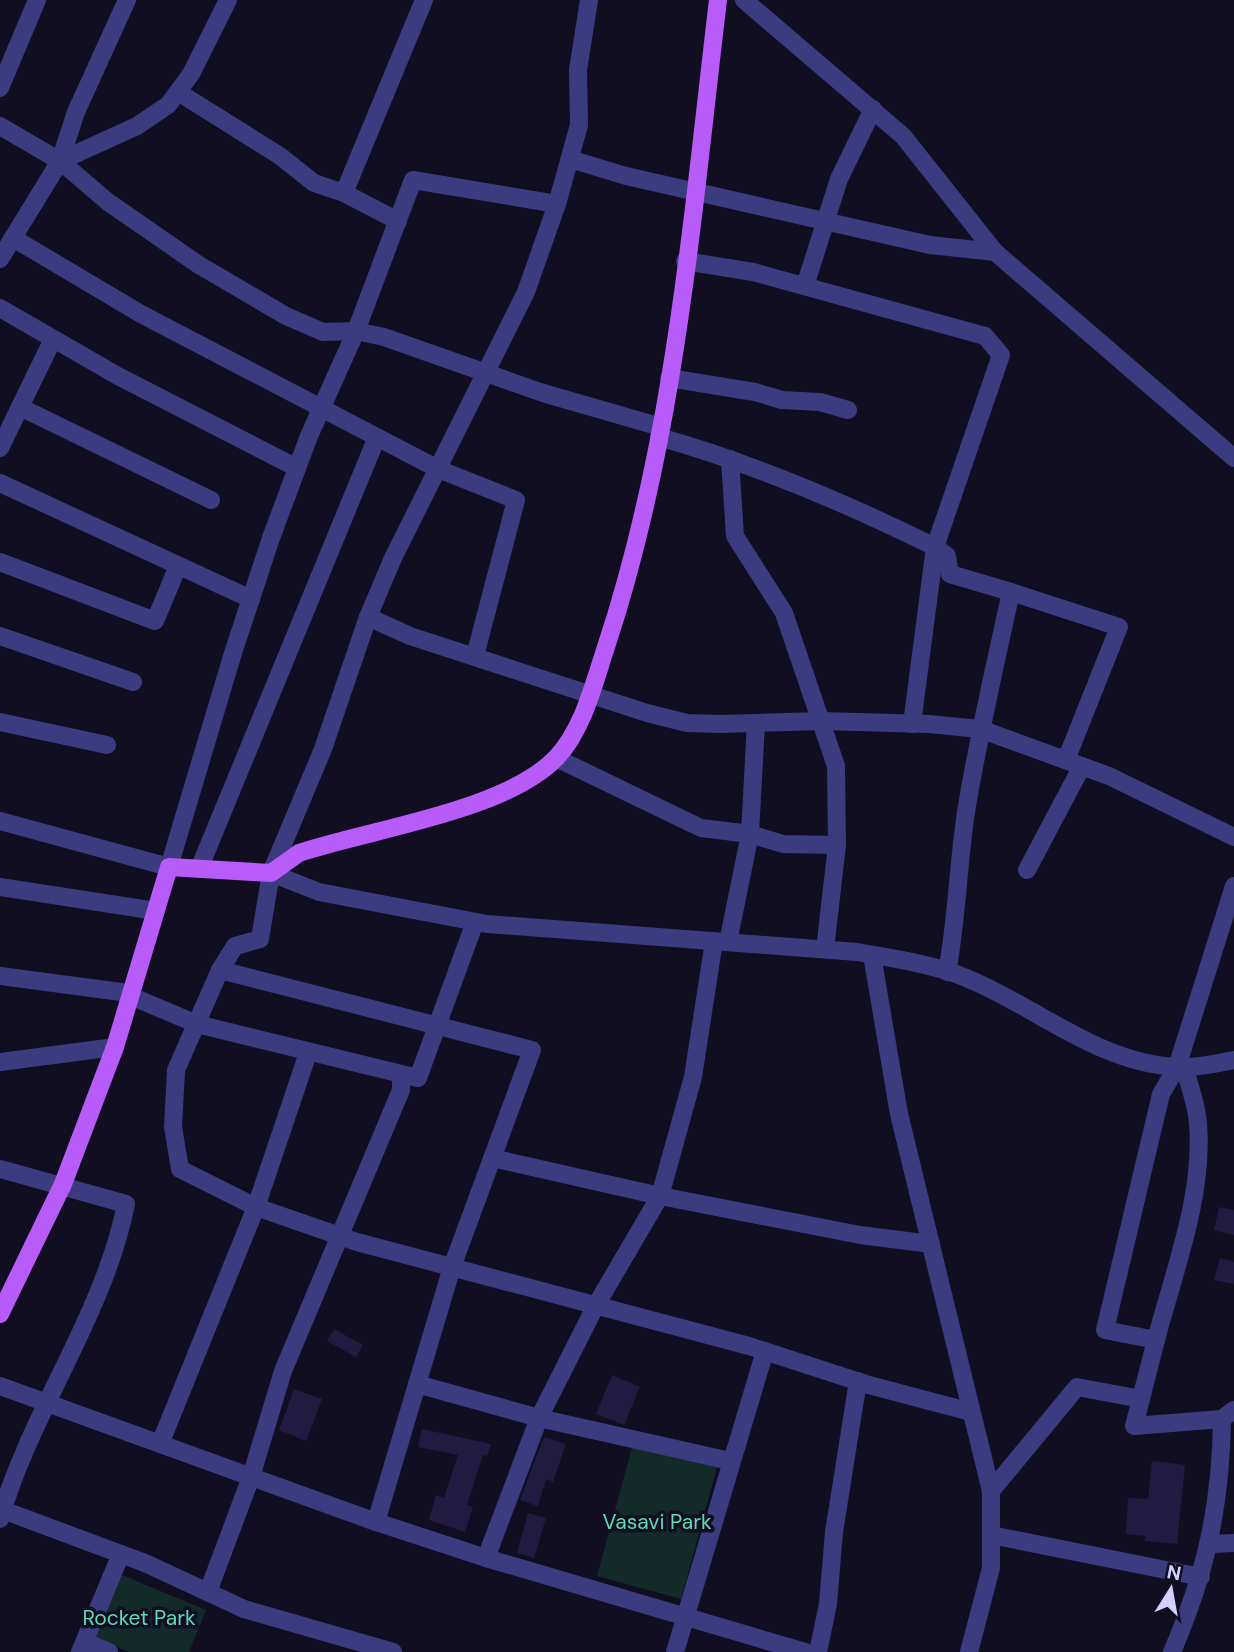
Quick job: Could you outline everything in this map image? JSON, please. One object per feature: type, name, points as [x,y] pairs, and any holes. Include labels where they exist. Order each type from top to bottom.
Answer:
[{"type":"main road","points":[[0,1314],[63,1184],[115,1046],[169,867],[271,873],[299,853],[500,794],[556,758],[572,735],[591,693],[644,515],[669,378],[718,0]]},
{"type":"street","points":[[0,88],[37,0]]},
{"type":"street","points":[[0,259],[60,161],[76,112],[127,0]]},
{"type":"street","points":[[60,161],[137,126],[168,105],[191,74],[228,0]]},
{"type":"street","points":[[344,193],[424,0]]},
{"type":"street","points":[[589,0],[578,70],[579,125],[557,204],[526,292],[393,558],[368,617],[323,749],[271,873],[260,939],[235,946],[220,970],[176,1070],[173,1127],[180,1169],[256,1207],[341,1236],[765,1351],[858,1381],[971,1412]]},
{"type":"street","points":[[744,0],[903,136],[995,252],[1234,458]]},
{"type":"street","points":[[178,92],[280,156],[314,183],[344,193],[397,221]]},
{"type":"street","points":[[805,286],[839,179],[873,109]]},
{"type":"street","points":[[0,126],[60,161],[108,202],[247,296],[323,332],[356,331],[384,337],[660,432],[848,504],[935,547],[947,556],[950,573],[1119,627],[1074,763],[1027,870]]},
{"type":"street","points":[[570,159],[626,176],[930,245],[995,252]]},
{"type":"street","points":[[0,821],[169,867],[251,599],[298,468],[356,331],[413,180],[557,204]]},
{"type":"street","points":[[13,238],[141,314],[438,469],[516,500],[475,656]]},
{"type":"street","points":[[685,261],[753,272],[985,336],[1001,355],[935,547],[912,724]]},
{"type":"street","points":[[0,308],[53,339],[298,468]]},
{"type":"street","points":[[0,448],[53,339]]},
{"type":"street","points":[[669,378],[755,392],[782,400],[820,402],[849,410]]},
{"type":"street","points":[[20,407],[211,500]]},
{"type":"street","points":[[199,869],[377,437]]},
{"type":"street","points":[[730,459],[735,536],[784,613],[835,766],[837,845],[825,949]]},
{"type":"street","points":[[0,483],[251,599]]},
{"type":"street","points":[[0,562],[155,621],[178,566]]},
{"type":"street","points":[[947,972],[954,936],[966,816],[980,729],[1011,592]]},
{"type":"street","points":[[368,617],[410,636],[647,713],[687,723],[822,721],[980,729],[1074,763],[1234,837]]},
{"type":"street","points":[[0,636],[133,682]]},
{"type":"street","points":[[0,722],[107,744]]},
{"type":"street","points":[[486,1558],[539,1418],[595,1307],[660,1196],[693,1077],[721,942],[750,834],[756,723]]},
{"type":"street","points":[[556,758],[702,828],[750,834],[783,844],[837,845]]},
{"type":"street","points":[[271,873],[319,892],[475,922],[872,955],[947,972],[1014,1001],[1106,1050],[1145,1063],[1181,1067],[1234,1060]]},
{"type":"street","points":[[1156,1340],[1105,1330],[1161,1094],[1181,1067],[1234,886]]},
{"type":"street","points":[[0,887],[156,911]]},
{"type":"street","points":[[0,976],[130,995],[197,1024],[418,1079],[475,922]]},
{"type":"street","points":[[872,955],[899,1114],[991,1492],[991,1568],[971,1652]]},
{"type":"street","points":[[220,970],[531,1050],[452,1267],[376,1522]]},
{"type":"street","points":[[2,1066],[115,1046]]},
{"type":"street","points":[[160,1444],[256,1207],[308,1053]]},
{"type":"street","points":[[1178,1650],[1211,1544],[1228,1415],[1134,1426],[1191,1208],[1199,1153],[1198,1121],[1181,1067]]},
{"type":"street","points":[[208,1592],[251,1477],[283,1371],[401,1090],[401,1075]]},
{"type":"street","points":[[492,1157],[660,1196],[860,1235],[931,1244]]},
{"type":"street","points":[[0,1169],[63,1184],[126,1204],[117,1246],[1,1513],[121,1554],[244,1609],[340,1645],[393,1652]]},
{"type":"street","points":[[675,1652],[765,1351]]},
{"type":"street","points":[[818,1652],[828,1604],[834,1532],[858,1381]]},
{"type":"street","points":[[417,1384],[539,1418],[730,1461]]},
{"type":"street","points":[[0,1385],[47,1405],[376,1522],[486,1558],[805,1652]]},
{"type":"street","points":[[991,1492],[1077,1387],[1141,1399]]},
{"type":"street","points":[[991,1535],[1201,1577]]},
{"type":"street","points":[[1211,1544],[1234,1543]]},
{"type":"street","points":[[109,1652],[83,1647],[121,1554]]},
{"type":"green space","name":"Vasavi Park","points":[[633,1444],[717,1467],[681,1599],[597,1576]]},
{"type":"green space","name":"Rocket Park","points":[[122,1575],[206,1610],[189,1652],[129,1652],[95,1638]]},
{"type":"building","points":[[1219,1207],[1234,1210],[1234,1235],[1214,1230]]},
{"type":"building","points":[[1220,1258],[1234,1262],[1234,1284],[1214,1280]]},
{"type":"building","points":[[334,1329],[363,1345],[356,1357],[327,1341]]},
{"type":"building","points":[[612,1375],[640,1387],[624,1425],[596,1414]]},
{"type":"building","points":[[294,1389],[322,1399],[306,1441],[279,1430]]},
{"type":"building","points":[[422,1429],[491,1444],[487,1456],[483,1455],[467,1505],[473,1507],[465,1532],[429,1520],[436,1495],[444,1498],[458,1455],[418,1447]]},
{"type":"building","points":[[544,1437],[566,1444],[553,1482],[546,1479],[538,1506],[520,1500]]},
{"type":"building","points":[[1152,1461],[1185,1465],[1177,1544],[1145,1541],[1145,1536],[1126,1534],[1128,1498],[1148,1499]]},
{"type":"building","points":[[528,1513],[546,1518],[534,1558],[517,1553]]}]
